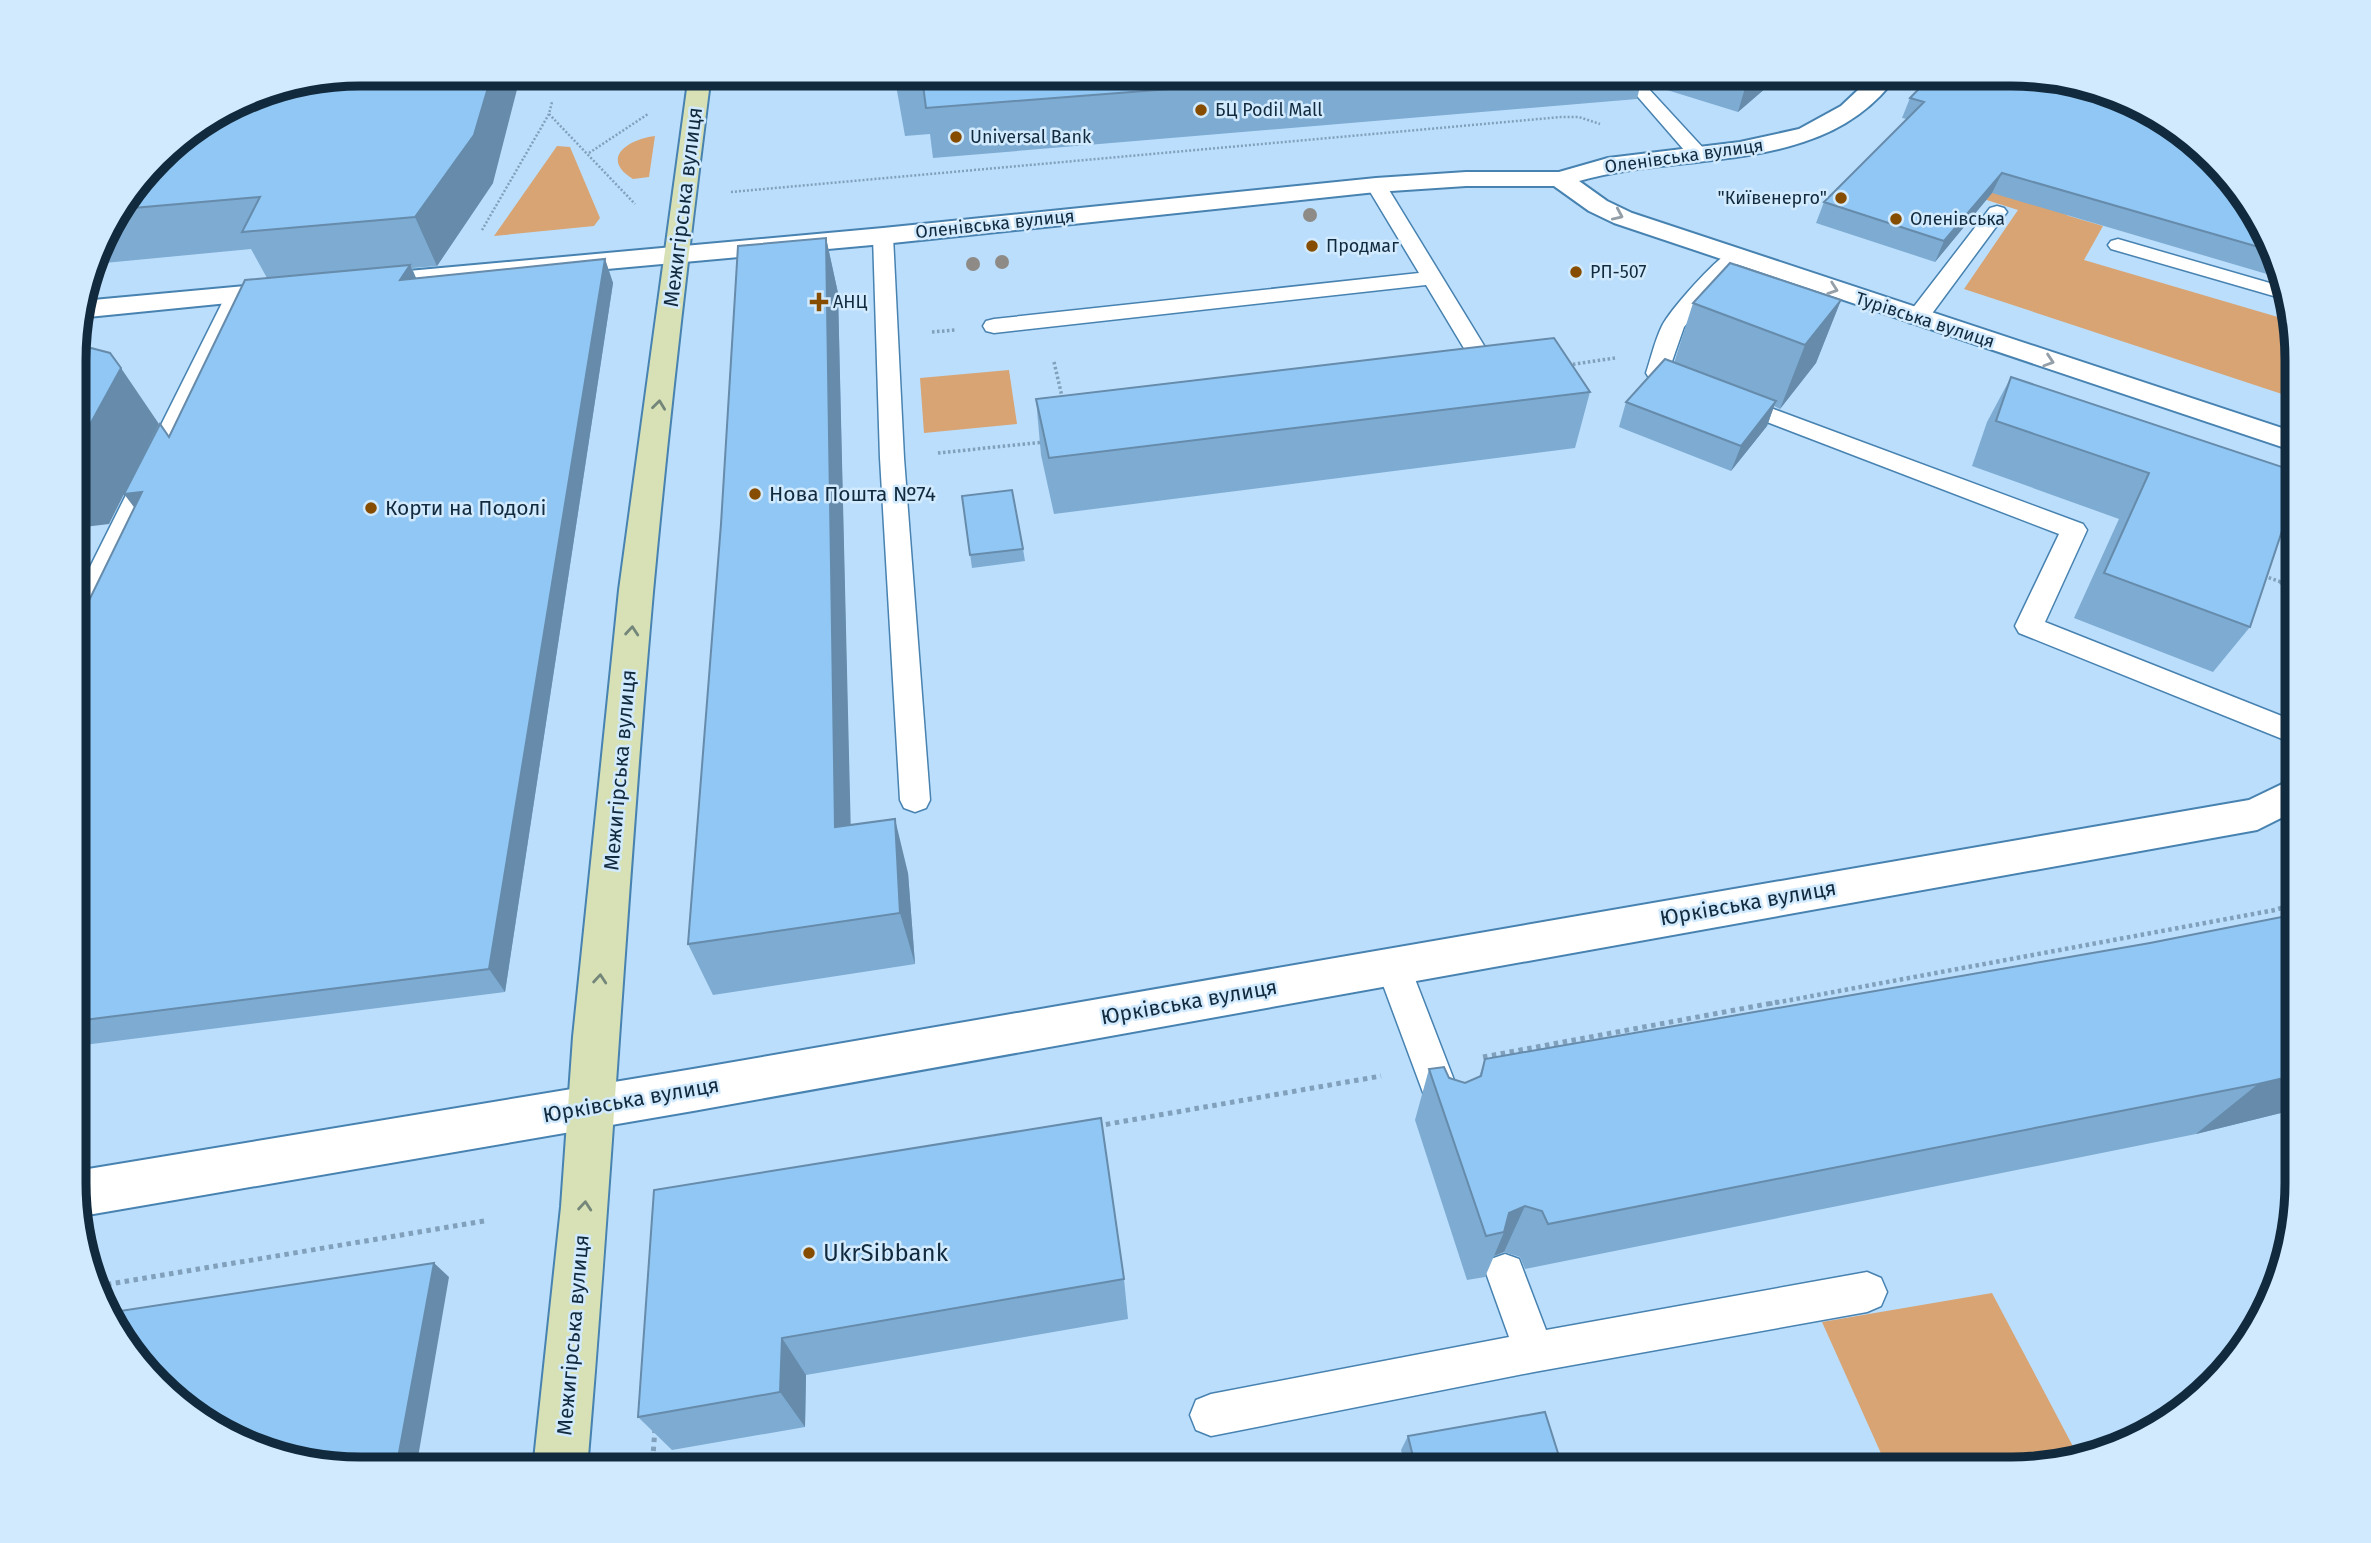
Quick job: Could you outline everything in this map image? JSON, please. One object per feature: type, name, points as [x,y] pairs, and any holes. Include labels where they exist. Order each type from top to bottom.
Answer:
[{"type":"street","name":"Межигірська вулиця","points":[[562,1457],[592,1107],[595,1037],[636,590],[698,86]]},
{"type":"street","name":"Оленівська вулиця","points":[[346,285],[883,236],[1376,186],[1466,179],[1560,179],[1608,165],[1780,142],[1807,134],[1849,111],[1875,86]]},
{"type":"street","name":"Турівська вулиця","points":[[1560,179],[1598,206],[1623,218],[2285,439]]},
{"type":"street","points":[[91,309],[319,287]]},
{"type":"street","name":"Юрківська вулиця","points":[[86,1192],[592,1107],[2257,814],[2285,799]]},
{"type":"lane","points":[[1637,86],[1698,154]]},
{"type":"lane","points":[[1376,186],[1491,375],[1464,378]]},
{"type":"lane","points":[[1917,317],[1997,212]]},
{"type":"lane","points":[[883,236],[892,458],[915,800]]},
{"type":"lane","points":[[2118,245],[2277,291]]},
{"type":"lane","points":[[1734,256],[1673,326],[1657,373],[2074,530],[2029,626],[2285,729]]},
{"type":"lane","points":[[994,326],[1433,278]]},
{"type":"lane","points":[[86,602],[237,295]]},
{"type":"lane","points":[[1393,966],[1448,1114]]},
{"type":"lane","points":[[1505,1273],[1534,1352]]},
{"type":"lane","points":[[1211,1415],[1534,1352],[1867,1292]]},
{"type":"path","points":[[478,237],[549,114],[552,102]]},
{"type":"path","points":[[589,153],[655,110]]},
{"type":"path","points":[[549,114],[636,205]]},
{"type":"path","points":[[724,193],[1561,117],[1579,117],[1608,128]]},
{"type":"path","points":[[1175,152],[1178,163]]},
{"type":"path","points":[[1044,321],[1063,402]]},
{"type":"path","points":[[888,337],[994,326]]},
{"type":"path","points":[[1491,375],[1619,358]]},
{"type":"path","points":[[892,458],[1044,442],[1053,438]]},
{"type":"path","points":[[2262,575],[2285,584]]},
{"type":"path","points":[[1086,1128],[1194,1111],[2285,907]]},
{"type":"path","points":[[106,1285],[484,1221]]},
{"type":"path","points":[[653,1457],[656,1416]]},
{"type":"shaded area","points":[[655,136],[649,177],[633,179],[618,164],[618,157],[628,145]]},
{"type":"shaded area","points":[[557,146],[570,147],[600,218],[594,226],[494,236]]},
{"type":"shaded area","points":[[1963,165],[2069,216],[2103,226],[2084,260],[2282,318],[2285,395],[1964,289],[2018,210],[1946,187]]},
{"type":"shaded area","points":[[1009,370],[1017,424],[924,433],[920,378]]},
{"type":"shaded area","points":[[1992,1293],[2075,1450],[2029,1457],[1883,1457],[1822,1322]]},
{"type":"building","points":[[342,86],[488,86],[474,135],[415,217],[242,232],[260,197],[132,208],[166,166],[193,142],[223,122],[272,100]]},
{"type":"building","points":[[923,86],[1208,86],[926,108]]},
{"type":"building","points":[[1922,86],[2029,86],[2082,95],[2116,107],[2148,122],[2178,142],[2205,166],[2229,193],[2249,223],[2261,248],[2002,173],[1944,241],[1824,202],[1924,102],[1910,98]]},
{"type":"building","points":[[826,238],[835,827],[895,819],[900,913],[688,944],[721,524],[738,246]]},
{"type":"building","name":"Корти на Подолі","points":[[605,259],[489,969],[86,1020],[86,607],[142,492],[124,494],[160,424],[169,437],[245,280],[410,265],[400,280]]},
{"type":"building","points":[[1730,263],[1841,300],[1805,345],[1693,303]]},
{"type":"building","points":[[1554,338],[1590,392],[1049,458],[1036,399]]},
{"type":"building","points":[[86,349],[110,353],[121,368],[86,432],[86,360]]},
{"type":"building","points":[[1665,359],[1776,401],[1741,446],[1626,402]]},
{"type":"building","points":[[2011,377],[2285,468],[2285,522],[2250,627],[2104,573],[2149,473],[1996,421]]},
{"type":"building","points":[[1012,490],[1023,549],[970,555],[962,496]]},
{"type":"building","points":[[2285,916],[2285,1078],[1548,1224],[1542,1211],[1525,1206],[1509,1213],[1504,1232],[1486,1236],[1429,1069],[1444,1067],[1449,1078],[1465,1083],[1481,1076],[1485,1059],[2150,943]]},
{"type":"building","points":[[1101,1118],[1124,1279],[782,1338],[780,1392],[638,1417],[654,1190]]},
{"type":"building","points":[[434,1263],[398,1457],[342,1457],[307,1452],[272,1443],[223,1421],[193,1401],[166,1377],[142,1350],[118,1311]]},
{"type":"building","points":[[1545,1412],[1559,1457],[1413,1457],[1408,1436]]},
{"type":"place","name":"БЦ Podil Mall","points":[[1201,110]]},
{"type":"place","name":"Universal Bank","points":[[956,137]]},
{"type":"place","name":"\"Київенерго\"","points":[[1841,198]]},
{"type":"place","name":"Оленівська","points":[[1896,219]]},
{"type":"place","name":"Продмаг","points":[[1312,246]]},
{"type":"place","name":"РП-507","points":[[1576,272]]},
{"type":"place","name":"АНЦ","points":[[819,302]]},
{"type":"place","name":"Нова Пошта №74","points":[[755,494]]},
{"type":"place","name":"Корти на Подолі","points":[[371,508]]},
{"type":"place","name":"UkrSibbank","points":[[809,1253]]}]
